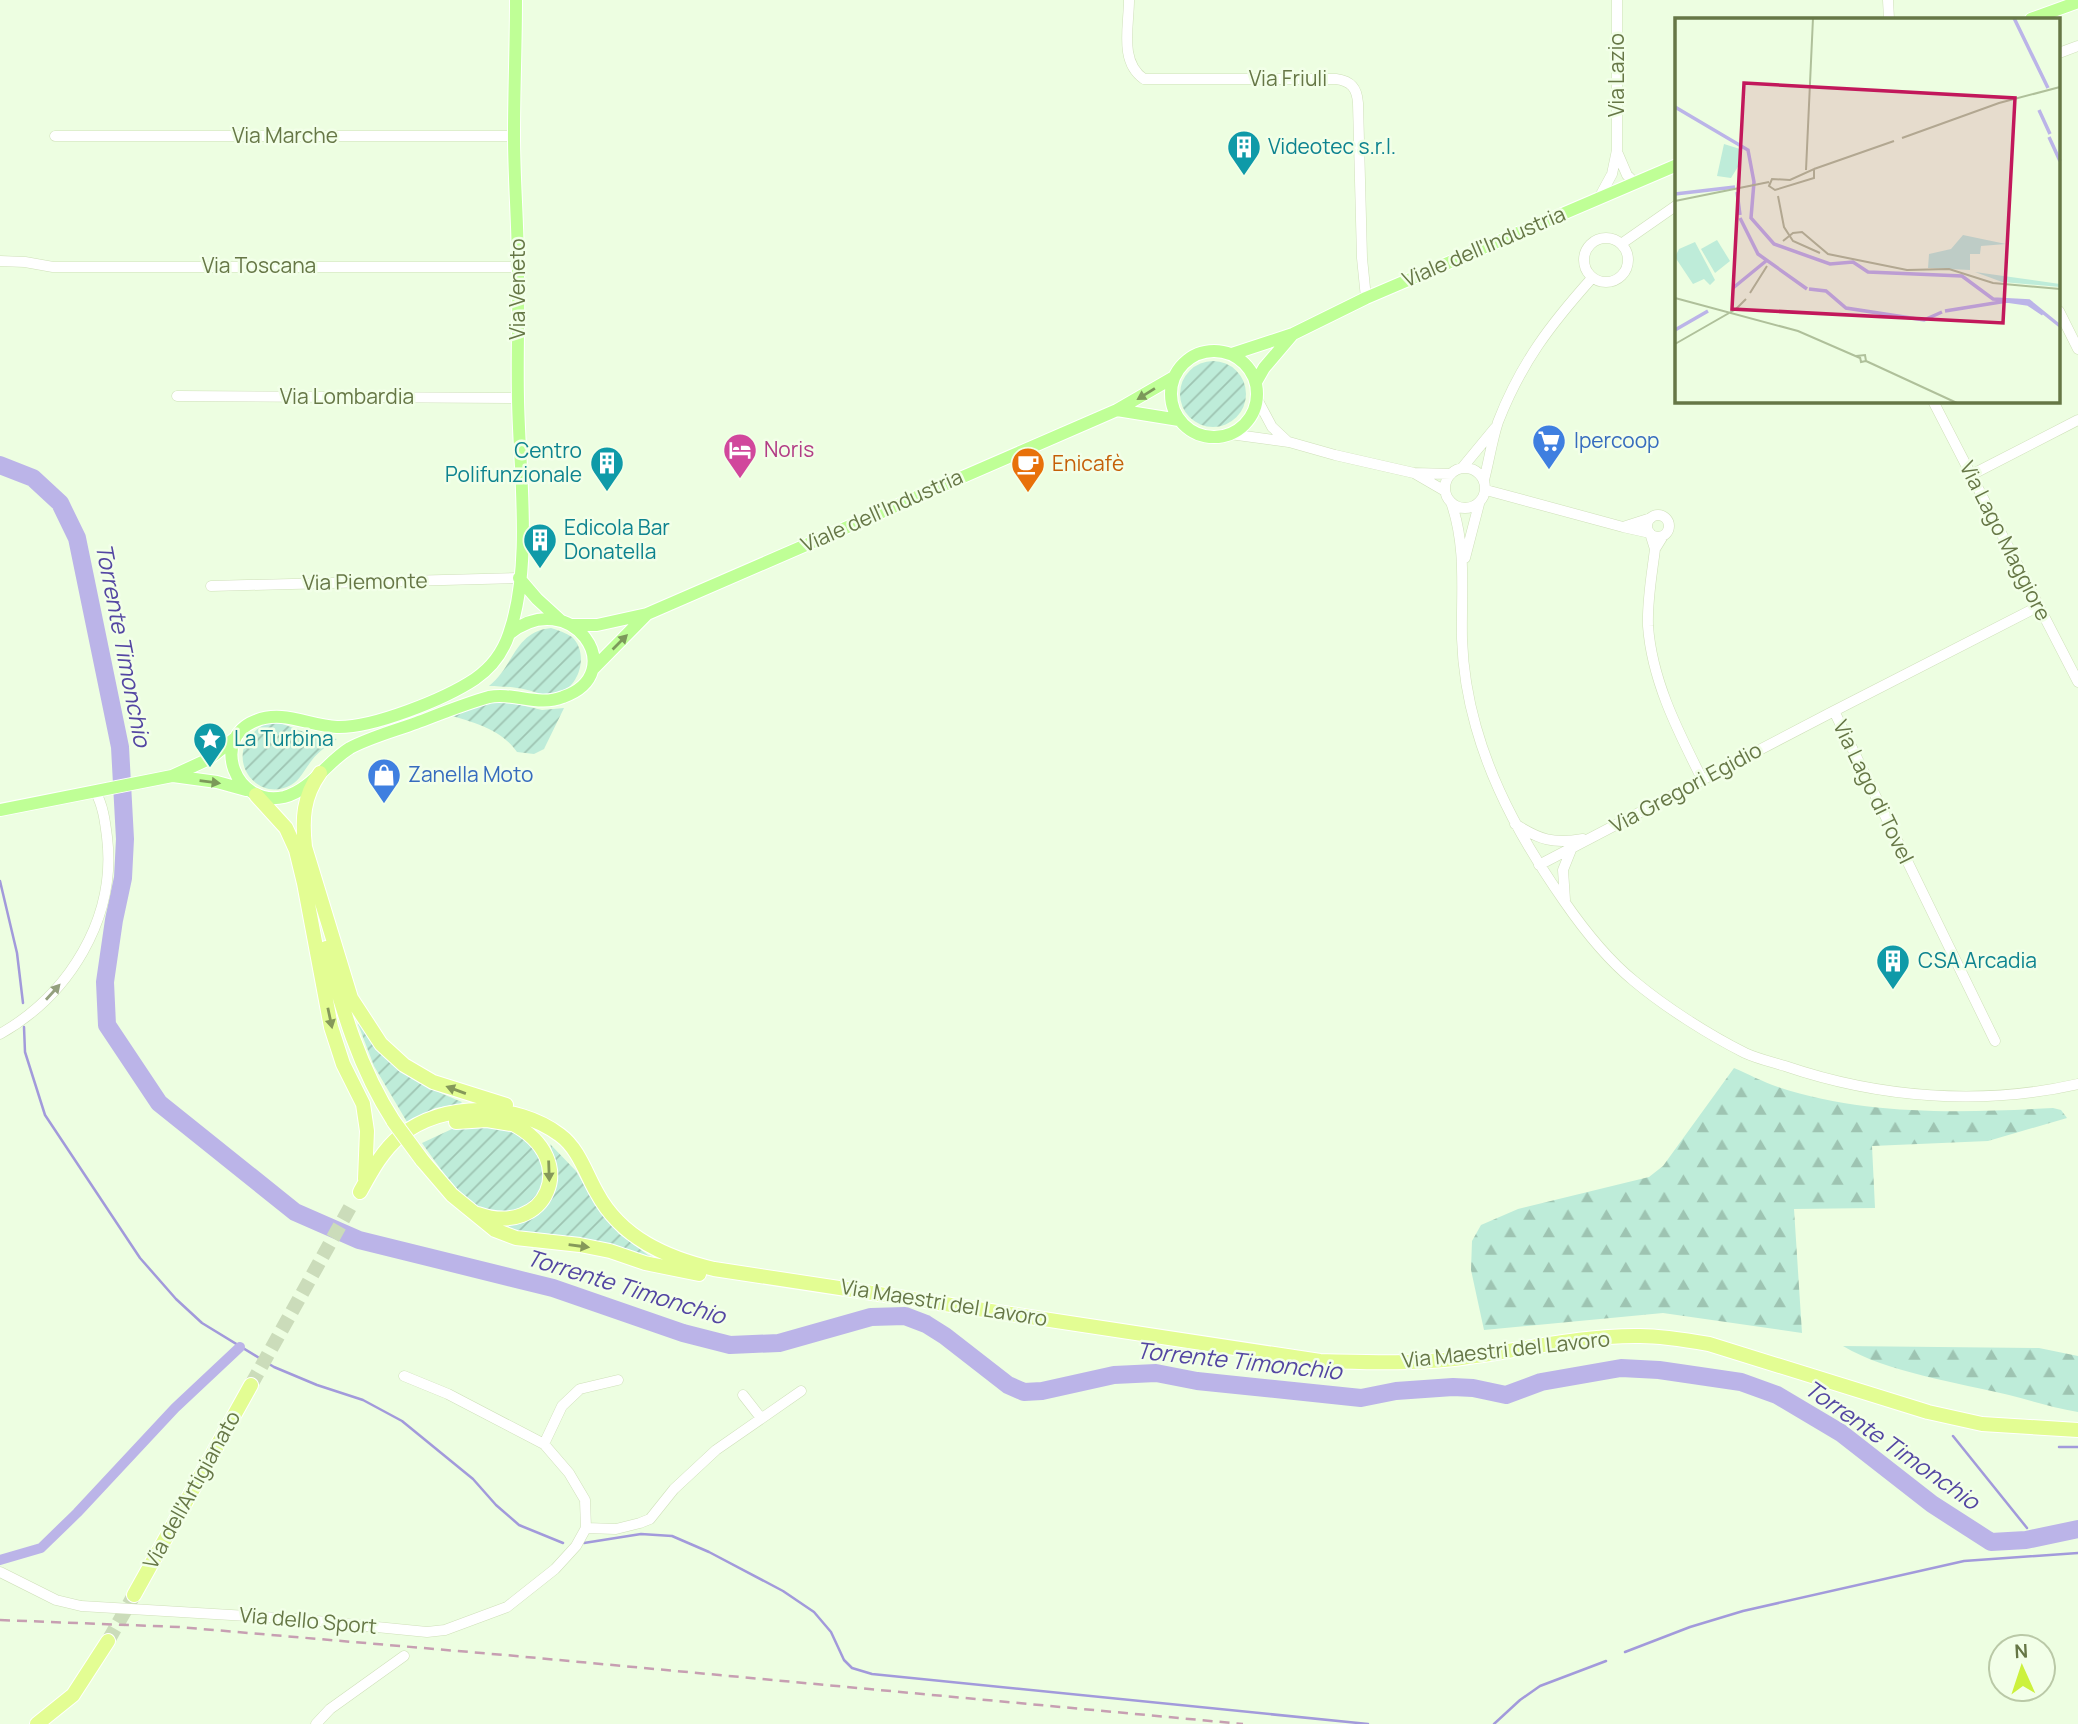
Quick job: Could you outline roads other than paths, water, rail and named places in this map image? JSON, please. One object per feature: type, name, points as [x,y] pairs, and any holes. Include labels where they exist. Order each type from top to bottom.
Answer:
[{"type":"highway","points":[[320,773],[310,788],[304,807],[300,849],[331,1027],[343,1064],[363,1104],[367,1131],[359,1192]]},
{"type":"highway","points":[[251,792],[286,828],[300,849],[351,998],[381,1044],[404,1065],[433,1082],[522,1110],[548,1123],[579,1157],[588,1175]]},
{"type":"highway","points":[[300,849],[337,989],[367,1076],[394,1122],[422,1160],[470,1212],[495,1230],[516,1238],[610,1251],[645,1264],[685,1272],[770,1283],[815,1284]]},
{"type":"highway","points":[[359,1192],[376,1163],[401,1136],[435,1117],[462,1111],[506,1112],[528,1118],[562,1136]]},
{"type":"highway","points":[[359,1192],[396,1152],[438,1126],[464,1121],[509,1122],[534,1129],[561,1146],[588,1175]]},
{"type":"highway","points":[[470,1212],[488,1218],[523,1216],[547,1193],[552,1173],[548,1157],[529,1133],[509,1122]]},
{"type":"highway","name":"Via Maestri del Lavoro","points":[[588,1175],[598,1195],[625,1228],[643,1242],[686,1262],[714,1269],[1320,1361],[1388,1363],[1452,1360],[1606,1338],[1640,1336],[1676,1339],[1709,1344],[1928,1412],[1982,1424],[2078,1430]]},
{"type":"highway","name":"Via dell'Artigianato","points":[[134,1595],[251,1385]]},
{"type":"highway","points":[[37,1724],[73,1695],[108,1642]]},
{"type":"main road","name":"Via Veneto","points":[[509,634],[519,578],[522,519],[514,136],[516,0]]},
{"type":"main road","points":[[2034,18],[2078,2]]},
{"type":"main road","name":"Viale dell'Industria","points":[[4,809],[172,776],[209,759],[250,723],[269,717],[282,716],[341,727],[384,718],[433,701],[469,683],[485,671],[502,651],[509,634],[521,625],[531,621],[560,620],[573,625],[597,625],[647,614],[1117,410],[1174,377],[1180,367],[1198,354],[1221,351],[1232,354],[1293,334],[1366,298],[1675,166]]},
{"type":"main road","name":"Viale dell'Industria","points":[[1256,382],[1269,361],[1293,334]]},
{"type":"main road","points":[[1174,377],[1172,399],[1180,420],[1188,428],[1208,437],[1230,434],[1248,420],[1257,399],[1256,382],[1247,365],[1232,354]]},
{"type":"main road","points":[[1117,410],[1180,420]]},
{"type":"main road","points":[[519,578],[560,620]]},
{"type":"main road","name":"Viale dell'Industria","points":[[172,776],[217,782],[274,798],[285,797],[304,787],[340,755],[362,743],[483,699],[504,696],[543,701],[565,697],[578,691],[593,669],[647,614]]},
{"type":"main road","points":[[573,625],[590,643],[593,669]]},
{"type":"main road","points":[[234,739],[232,762],[239,780],[251,792]]},
{"type":"street","name":"Via Friuli","points":[[1129,0],[1130,66],[1143,79],[1336,79],[1349,82],[1354,87],[1358,103],[1362,258],[1366,298]]},
{"type":"street","name":"Via Lazio","points":[[1617,0],[1617,150]]},
{"type":"street","points":[[1888,0],[1889,18]]},
{"type":"street","points":[[2060,53],[2078,46]]},
{"type":"street","name":"Via Marche","points":[[55,136],[514,136]]},
{"type":"street","points":[[1617,150],[1627,175],[1635,183]]},
{"type":"street","points":[[1599,198],[1612,174],[1617,150]]},
{"type":"street","points":[[1621,244],[1675,206]]},
{"type":"street","points":[[1601,238],[1621,244],[1628,255],[1623,274],[1605,283],[1592,278],[1584,266],[1588,246],[1601,238]]},
{"type":"street","name":"Via Toscana","points":[[0,261],[53,267],[518,267]]},
{"type":"street","points":[[1464,562],[1485,485],[1497,425],[1521,370],[1555,318],[1592,278]]},
{"type":"street","points":[[2060,313],[2078,349]]},
{"type":"street","name":"Via Lombardia","points":[[177,396],[518,398]]},
{"type":"street","points":[[1257,399],[1272,427],[1289,442]]},
{"type":"street","name":"Via Lago Maggiore","points":[[1934,402],[2039,606],[2075,667],[2078,682]]},
{"type":"street","points":[[1971,475],[2078,420]]},
{"type":"street","points":[[1445,491],[1447,479],[1462,468],[1497,425]]},
{"type":"street","points":[[1230,434],[1289,442],[1335,456],[1414,473],[1451,474]]},
{"type":"street","points":[[1462,468],[1473,469],[1485,485],[1656,537],[1663,536]]},
{"type":"street","points":[[1414,473],[1445,491],[1457,519],[1464,562],[1462,651],[1467,691],[1488,761],[1514,824],[1539,866],[1566,903],[1610,959],[1634,982],[1693,1022],[1746,1053],[1817,1077],[1902,1094],[1955,1097],[2016,1093],[2078,1084]]},
{"type":"street","points":[[1451,502],[1456,506],[1468,508],[1479,504]]},
{"type":"street","points":[[1623,527],[1662,516],[1668,520],[1670,527],[1655,549]]},
{"type":"street","points":[[1651,518],[1648,523],[1655,549],[1648,624],[1652,655],[1674,723],[1702,779]]},
{"type":"street","name":"Via Piemonte","points":[[211,586],[519,578]]},
{"type":"street","name":"Via Lago di Tovel","points":[[1995,1041],[1834,711],[2039,606]]},
{"type":"street","name":"Via Gregori Egidio","points":[[1539,866],[1834,711]]},
{"type":"street","points":[[0,1034],[27,1017],[49,997],[78,960],[96,927],[106,893],[109,866],[99,790]]},
{"type":"street","points":[[1514,824],[1546,841],[1558,843],[1594,837]]},
{"type":"street","points":[[1566,903],[1563,870],[1571,849]]},
{"type":"street","points":[[404,1376],[448,1394],[544,1444],[569,1473],[585,1500],[583,1532],[616,1529],[650,1519],[690,1473],[733,1437],[801,1391]]},
{"type":"street","points":[[544,1444],[562,1406],[579,1389],[618,1380]]},
{"type":"street","points":[[743,1395],[761,1419]]},
{"type":"street","name":"Via dello Sport","points":[[0,1572],[56,1600],[81,1606],[296,1619],[427,1632],[444,1630],[507,1607],[555,1569],[576,1546],[583,1532]]},
{"type":"street","points":[[316,1724],[330,1709],[404,1656]]},
{"type":"waterway","name":"Torrente Timonchio","points":[[0,465],[33,478],[60,503],[77,538],[120,747],[125,839],[123,878],[105,982],[107,1025],[159,1103],[295,1212],[359,1240],[553,1288],[683,1333],[730,1345],[779,1343],[871,1317],[905,1316],[926,1324],[945,1336],[1008,1385],[1024,1392],[1042,1391],[1114,1375],[1156,1373],[1197,1381],[1361,1398],[1396,1391],[1453,1387],[1506,1395],[1541,1382],[1621,1368],[1659,1370],[1741,1382],[1777,1395],[1841,1433],[1932,1504],[1991,1542],[2026,1540],[2078,1529]]},
{"type":"waterway","points":[[0,881],[17,953],[23,1003]]},
{"type":"waterway","points":[[24,1027],[25,1052],[45,1115],[140,1258],[176,1299],[202,1323],[274,1367],[363,1400],[402,1421],[473,1479],[496,1505],[519,1525],[563,1543]]},
{"type":"waterway","points":[[0,1560],[41,1548],[175,1408],[240,1347]]},
{"type":"waterway","points":[[1953,1436],[2027,1528]]},
{"type":"waterway","points":[[2059,1447],[2078,1447]]},
{"type":"waterway","points":[[584,1543],[641,1534],[672,1536],[709,1552],[783,1591],[814,1612],[831,1632],[844,1660],[852,1668],[872,1674],[1368,1724]]},
{"type":"waterway","points":[[1625,1652],[1690,1627],[1743,1611],[1964,1561],[2078,1553]]},
{"type":"waterway","points":[[1494,1724],[1540,1686],[1606,1661]]},
{"type":"tunnel","points":[[251,1385],[353,1202]]},
{"type":"tunnel","points":[[108,1641],[134,1595]]},
{"type":"railway","points":[[0,1620],[179,1627],[1243,1724]]},
{"type":"place","name":"Videotec s.r.l.","points":[[1244,177]]},
{"type":"place","name":"Ipercoop","points":[[1549,471]]},
{"type":"place","name":"Noris","points":[[740,480]]},
{"type":"place","name":"Centro Polifunzionale","points":[[607,493]]},
{"type":"place","name":"Enicafè","points":[[1028,494]]},
{"type":"place","name":"Edicola Bar Donatella","points":[[540,570]]},
{"type":"place","name":"La Turbina","points":[[210,769]]},
{"type":"place","name":"Zanella Moto","points":[[384,805]]},
{"type":"place","name":"CSA Arcadia","points":[[1893,991]]}]
